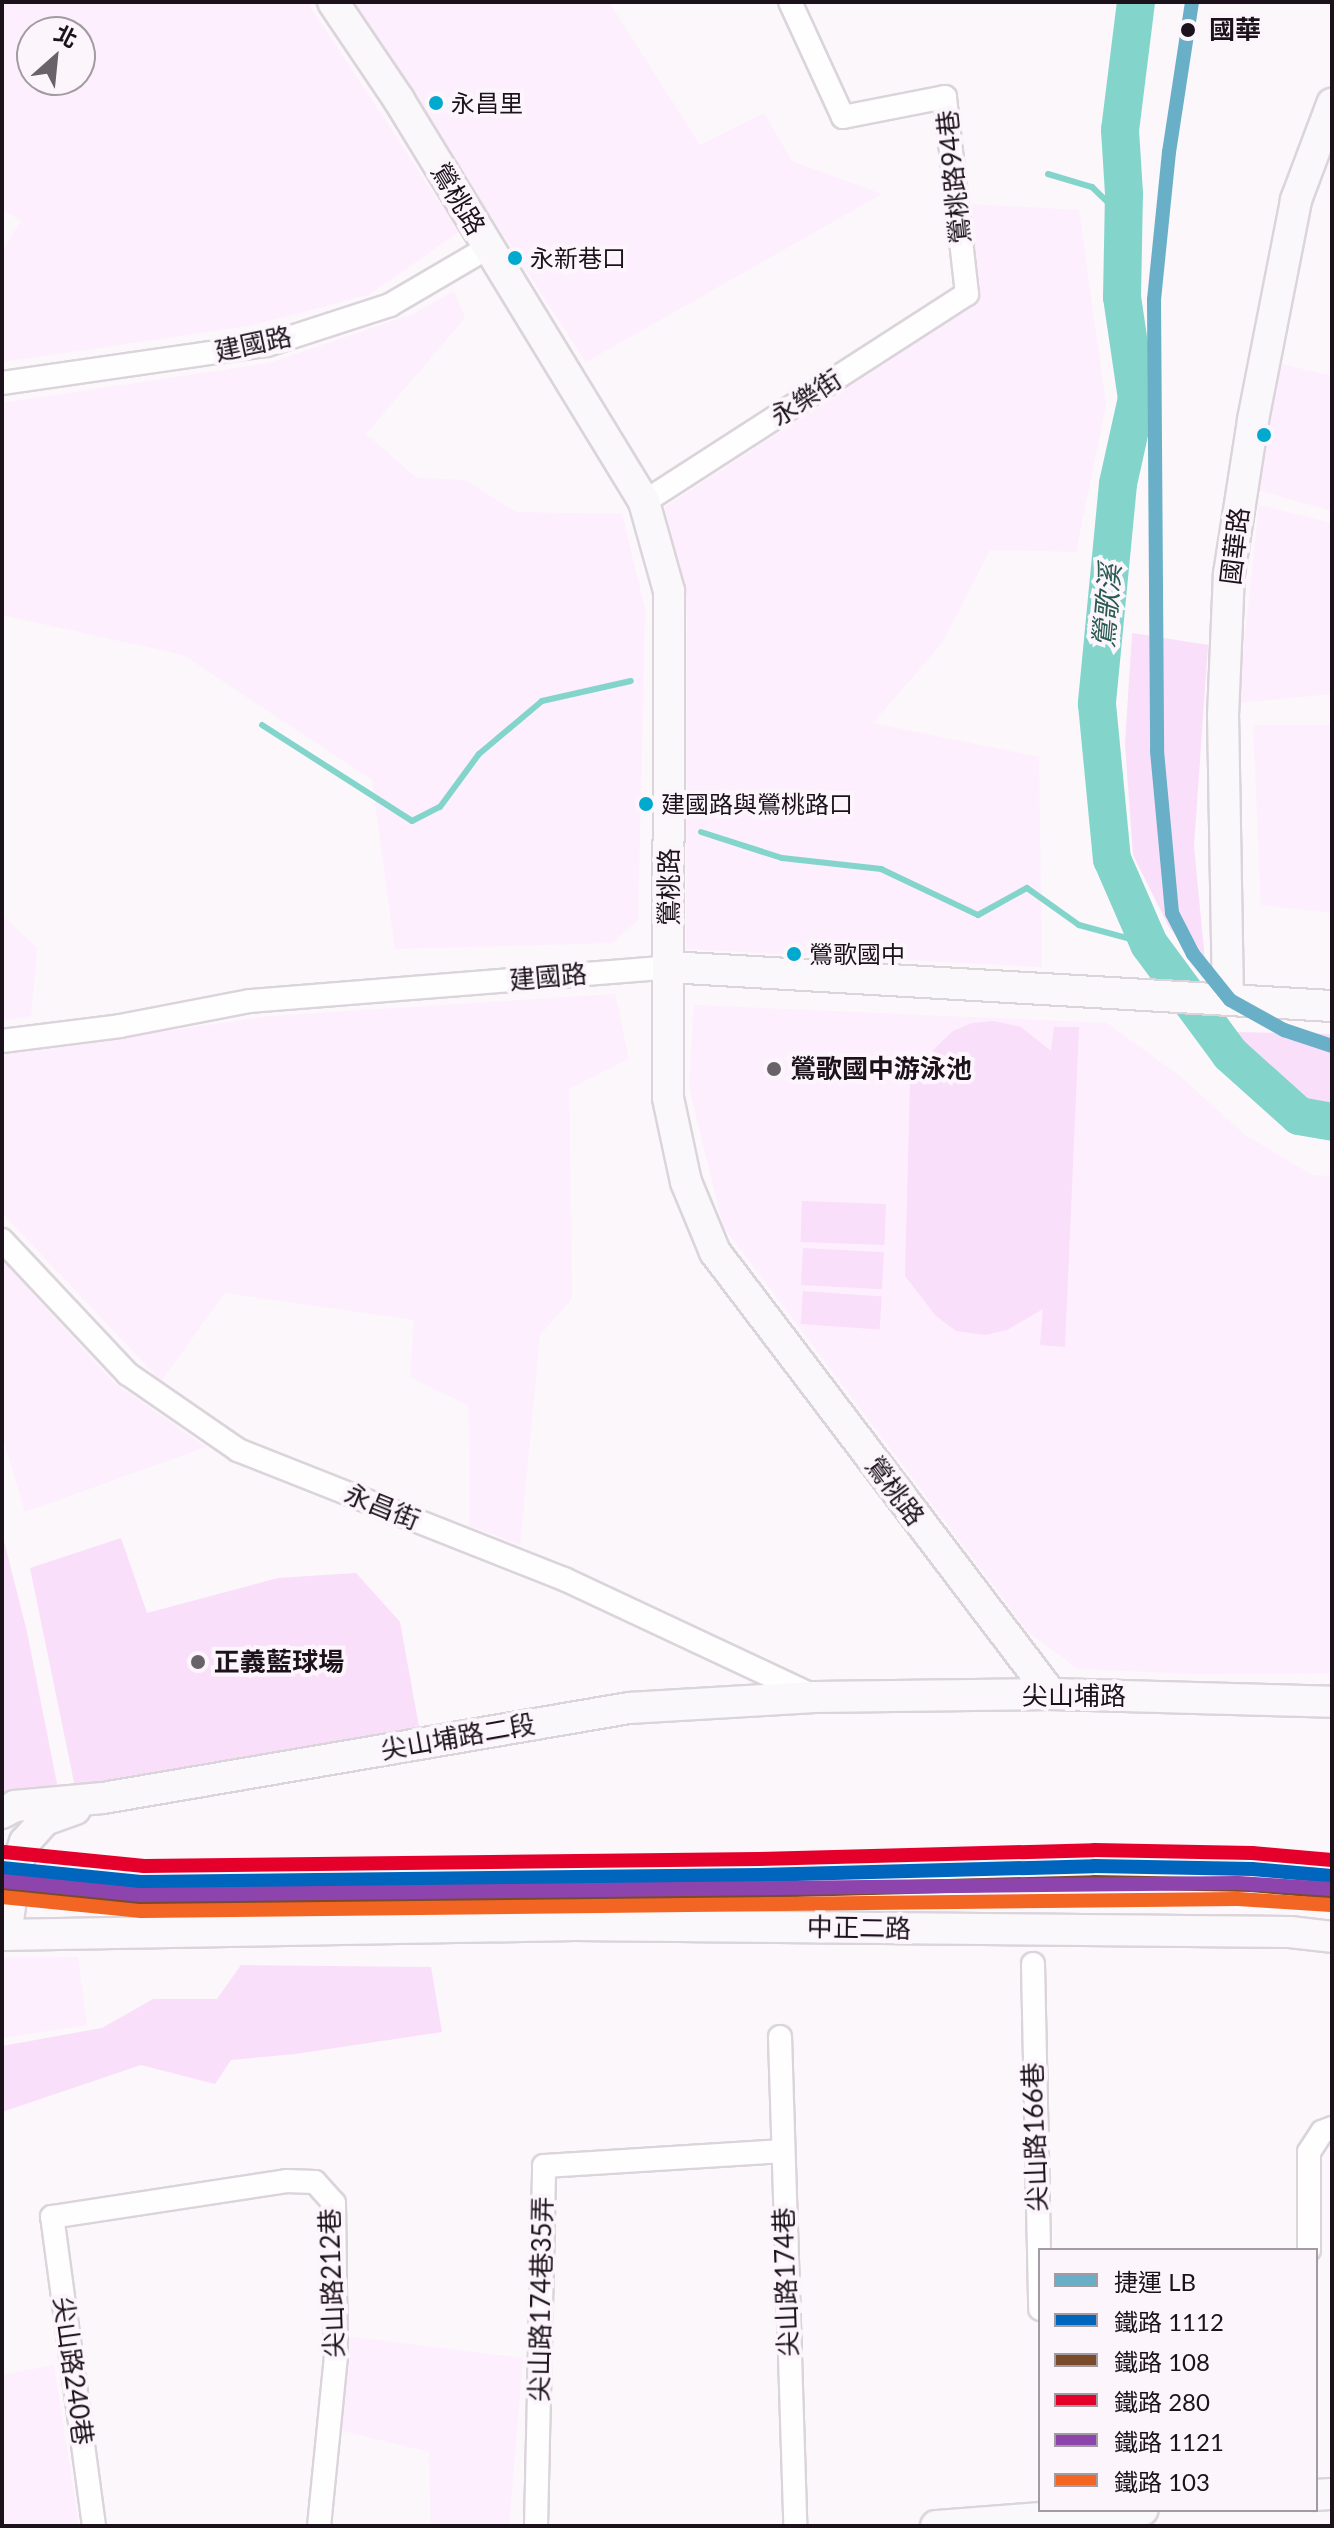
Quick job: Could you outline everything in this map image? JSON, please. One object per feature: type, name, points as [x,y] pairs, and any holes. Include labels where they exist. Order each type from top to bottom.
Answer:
[{"type":"main road","name":"鶯桃路","points":[[333,2],[399,100],[644,502],[669,591],[668,1098],[686,1182],[715,1252],[1051,1694]]},
{"type":"main road","name":"國華路","points":[[1222,999],[1223,716],[1229,574],[1253,420],[1296,200],[1332,104]]},
{"type":"main road","name":"建國路","points":[[669,967],[1222,999]]},
{"type":"main road","points":[[1222,999],[1332,1006]]},
{"type":"main road","name":"尖山埔路","points":[[815,1697],[1051,1694],[1332,1702]]},
{"type":"main road","name":"尖山埔路二段","points":[[103,1798],[629,1708],[815,1697]]},
{"type":"main road","points":[[2,1813],[15,1806],[103,1798]]},
{"type":"main road","points":[[4,1935],[15,1871],[25,1842],[45,1820],[103,1798]]},
{"type":"main road","name":"中正二路","points":[[4,1935],[575,1925],[1290,1932],[1332,1937]]},
{"type":"main road","points":[[936,2526],[1118,2512]]},
{"type":"street","name":"鶯桃路94巷","points":[[790,2],[843,117],[945,97],[967,294]]},
{"type":"street","name":"建國路","points":[[2,383],[267,345],[390,305],[487,248]]},
{"type":"street","name":"永樂街","points":[[644,502],[967,294]]},
{"type":"street","name":"建國路","points":[[2,1041],[120,1026],[250,1001],[669,967]]},
{"type":"street","name":"永昌街","points":[[2,1240],[128,1374],[238,1450],[564,1579],[815,1697]]},
{"type":"street","name":"尖山路166巷","points":[[1033,1964],[1031,2023],[1038,2248]]},
{"type":"street","name":"尖山路174巷","points":[[780,2037],[781,2151],[795,2526]]},
{"type":"street","points":[[1309,2248],[1309,2152],[1322,2132],[1332,2128]]},
{"type":"street","name":"尖山路174巷35弄","points":[[536,2526],[544,2166],[781,2151]]},
{"type":"street","name":"尖山路212巷","points":[[52,2217],[301,2181],[315,2182],[334,2203],[336,2356],[319,2526]]},
{"type":"street","name":"尖山路240巷","points":[[52,2217],[94,2526]]},
{"type":"shaded area","points":[[2,2],[307,2],[459,232],[368,295],[249,326],[2,362],[2,251],[21,221],[2,209]]},
{"type":"shaded area","points":[[351,2],[609,2],[700,145],[764,113],[792,161],[882,194],[586,362]]},
{"type":"shaded area","points":[[968,204],[1079,210],[1106,405],[1076,552],[990,550],[942,643],[873,723],[1039,757],[1042,967],[686,949],[687,614],[665,507],[980,302]]},
{"type":"shaded area","points":[[454,291],[465,318],[366,434],[417,478],[465,480],[516,512],[622,514],[645,609],[638,920],[612,943],[395,949],[372,780],[183,655],[2,615],[2,403],[269,363],[413,314]]},
{"type":"shaded area","points":[[1277,363],[1332,376],[1332,511],[1258,490]]},
{"type":"shaded area","points":[[1259,505],[1332,523],[1332,694],[1238,703]]},
{"type":"shaded area","points":[[1132,633],[1208,645],[1194,846],[1206,971],[1169,927],[1133,855],[1125,744]]},
{"type":"shaded area","points":[[1253,725],[1332,725],[1332,913],[1261,905]]},
{"type":"shaded area","points":[[2,915],[37,948],[31,1016],[2,1021]]},
{"type":"shaded area","points":[[615,994],[629,1059],[569,1089],[572,1299],[540,1335],[520,1545],[470,1526],[469,1406],[410,1377],[414,1320],[225,1293],[161,1381],[2,1213],[2,1055],[270,1016]]},
{"type":"shaded area","name":"鶯歌國中","points":[[694,1005],[1107,1023],[1181,1077],[1245,1135],[1312,1175],[1332,1176],[1332,1673],[1199,1674],[1078,1669],[1029,1633],[723,1226],[689,1087]]},
{"type":"shaded area","points":[[993,1021],[1021,1027],[1051,1051],[1054,1027],[1079,1027],[1065,1347],[1040,1345],[1043,1309],[1007,1330],[985,1335],[956,1331],[936,1316],[905,1276],[910,1082],[935,1048],[953,1031],[972,1023]]},
{"type":"shaded area","points":[[1233,1032],[1332,1034],[1332,1106],[1309,1102]]},
{"type":"shaded area","points":[[802,1201],[886,1204],[885,1245],[801,1242]]},
{"type":"shaded area","points":[[803,1248],[884,1252],[882,1289],[801,1285]]},
{"type":"shaded area","points":[[2,1260],[113,1382],[206,1447],[25,1512],[2,1435]]},
{"type":"shaded area","points":[[803,1291],[882,1297],[880,1329],[801,1324]]},
{"type":"shaded area","points":[[2,1533],[27,1632],[59,1794],[2,1796]]},
{"type":"shaded area","points":[[121,1538],[147,1613],[278,1578],[356,1573],[400,1622],[420,1732],[75,1787],[30,1568]]},
{"type":"shaded area","points":[[78,1957],[87,2025],[2,2038],[2,1958]]},
{"type":"shaded area","points":[[241,1965],[431,1967],[442,2032],[295,2054],[231,2060],[215,2084],[141,2065],[2,2112],[2,2046],[102,2028],[153,1999],[217,1999]]},
{"type":"shaded area","points":[[344,2336],[523,2358],[509,2526],[431,2526],[429,2452],[339,2430]]},
{"type":"shaded area","points":[[54,2365],[79,2526],[2,2526],[2,2375]]},
{"type":"waterway","name":"鶯歌溪","points":[[1136,2],[1120,130],[1124,193],[1122,297],[1137,398],[1118,484],[1097,704],[1112,859],[1149,944],[1230,1054],[1299,1116],[1332,1122]]},
{"type":"waterway","points":[[1048,174],[1092,187],[1123,217]]},
{"type":"waterway","points":[[262,725],[412,821],[440,807],[479,754],[542,701],[631,681]]},
{"type":"waterway","points":[[701,832],[782,858],[881,869],[978,915],[1027,888],[1079,925],[1149,944]]},
{"type":"railway","points":[[2,1895],[141,1911],[1283,1900],[1332,1904]]},
{"type":"metro line","name":"LB","points":[[1192,2],[1169,152],[1154,300],[1157,751],[1172,913],[1193,954],[1230,1000],[1284,1030],[1332,1046]]},
{"type":"rail line","name":"280","points":[[4,1852],[144,1866],[759,1859],[1094,1850],[1252,1853],[1332,1860]]},
{"type":"rail line","name":"1112","points":[[2,1868],[143,1882],[759,1875],[1094,1866],[1252,1869],[1332,1876]]},
{"type":"rail line","name":"1121","points":[[2,1881],[141,1895],[1238,1883],[1332,1889]]},
{"type":"rail line","name":"108","points":[[2,1884],[143,1898],[759,1891],[1094,1882],[1251,1885],[1331,1892]]},
{"type":"rail line","name":"103","points":[[2,1897],[141,1911],[1238,1899],[1331,1905]]},
{"type":"place","name":"國華","points":[[1188,30]]},
{"type":"place","name":"永昌里","points":[[436,103]]},
{"type":"place","name":"永新巷口","points":[[515,258]]},
{"type":"place","name":"建國路與鶯桃路口","points":[[646,804]]},
{"type":"place","name":"鶯歌國中","points":[[794,954]]},
{"type":"place","name":"鶯歌國中游泳池","points":[[774,1069]]},
{"type":"place","name":"正義藍球場","points":[[198,1662]]}]
